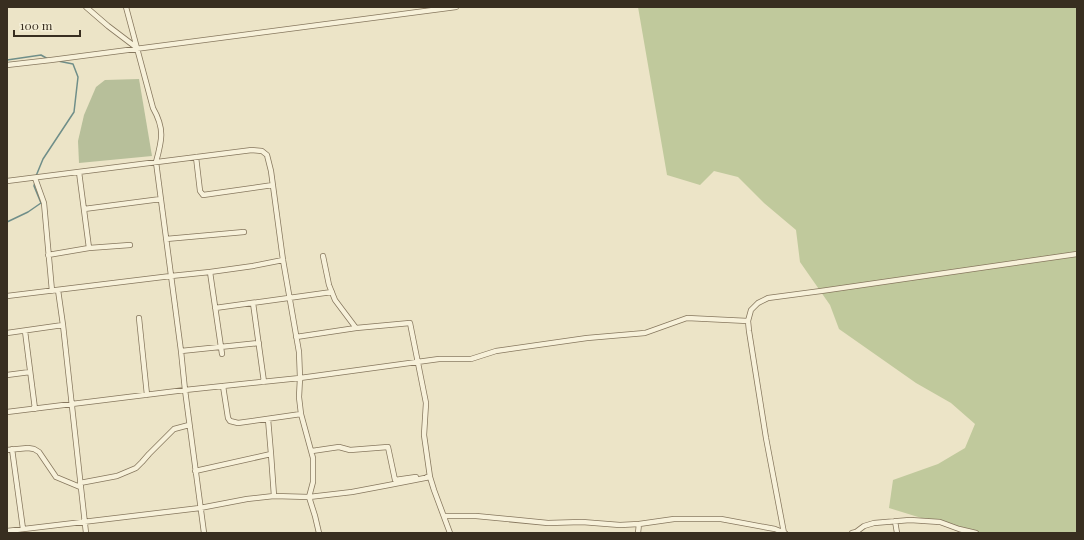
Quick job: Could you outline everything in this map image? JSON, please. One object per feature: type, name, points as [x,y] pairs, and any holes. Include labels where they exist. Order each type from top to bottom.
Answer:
[{"type":"street","points":[[86,7],[137,48]]},
{"type":"street","points":[[126,7],[153,108],[158,116],[161,126],[162,142],[156,162],[204,533]]},
{"type":"street","points":[[7,65],[456,7]]},
{"type":"street","points":[[7,181],[252,150],[262,150],[267,155],[273,185],[289,298],[299,352],[299,397],[301,414],[313,458],[313,482],[309,497],[319,533]]},
{"type":"street","points":[[196,157],[200,191],[203,194],[273,185]]},
{"type":"street","points":[[79,172],[89,248]]},
{"type":"street","points":[[35,178],[44,203],[52,291]]},
{"type":"street","points":[[84,209],[161,199]]},
{"type":"street","points":[[166,239],[244,232]]},
{"type":"street","points":[[48,255],[89,248],[130,245]]},
{"type":"street","points":[[785,533],[766,438],[748,321],[751,310],[758,303],[762,300],[773,297],[1077,254]]},
{"type":"street","points":[[323,256],[329,285],[335,300],[356,328]]},
{"type":"street","points":[[7,296],[210,272],[283,260]]},
{"type":"street","points":[[210,272],[222,354]]},
{"type":"street","points":[[58,290],[86,533]]},
{"type":"street","points":[[215,308],[332,292]]},
{"type":"street","points":[[253,303],[264,382]]},
{"type":"street","points":[[139,318],[147,395]]},
{"type":"street","points":[[7,412],[185,390],[300,378],[439,359],[471,359],[496,351],[587,338],[645,333],[687,318],[748,321]]},
{"type":"street","points":[[296,337],[356,328],[410,323],[426,403],[424,435],[430,477],[450,533]]},
{"type":"street","points":[[7,333],[63,325]]},
{"type":"street","points":[[25,331],[35,409]]},
{"type":"street","points":[[181,351],[259,343]]},
{"type":"street","points":[[7,375],[30,372]]},
{"type":"street","points":[[223,386],[228,418],[230,421],[238,422],[301,414]]},
{"type":"street","points":[[268,419],[272,454],[274,496]]},
{"type":"street","points":[[23,529],[10,450],[28,448],[34,449],[38,452],[56,477],[80,485],[117,476],[136,468],[174,429],[189,425]]},
{"type":"street","points":[[312,451],[339,447],[350,450],[388,447],[394,480],[421,476],[430,477]]},
{"type":"street","points":[[195,472],[272,454]]},
{"type":"street","points":[[10,531],[200,508],[247,499],[274,496],[309,497],[374,488],[430,477]]},
{"type":"street","points":[[444,516],[476,516],[548,523],[582,522],[620,525],[674,519],[721,519],[776,529],[785,533]]},
{"type":"street","points":[[852,533],[864,526],[874,523],[910,520],[940,522],[976,533]]},
{"type":"street","points":[[895,521],[897,533]]},
{"type":"street","points":[[638,533],[639,524]]},
{"type":"green space","points":[[638,7],[1077,7],[1077,533],[970,533],[889,508],[893,480],[938,464],[965,448],[975,424],[951,403],[916,383],[839,329],[830,305],[800,262],[796,230],[764,203],[738,177],[714,171],[700,185],[667,175]]},
{"type":"green space","points":[[139,79],[152,156],[79,163],[78,141],[84,115],[96,87],[105,80]]},
{"type":"waterway","points":[[7,60],[41,55],[48,59]]},
{"type":"waterway","points":[[36,176],[43,159],[74,112],[78,77],[73,64],[58,61]]},
{"type":"waterway","points":[[7,222],[28,212],[41,203],[34,186],[35,182]]}]
